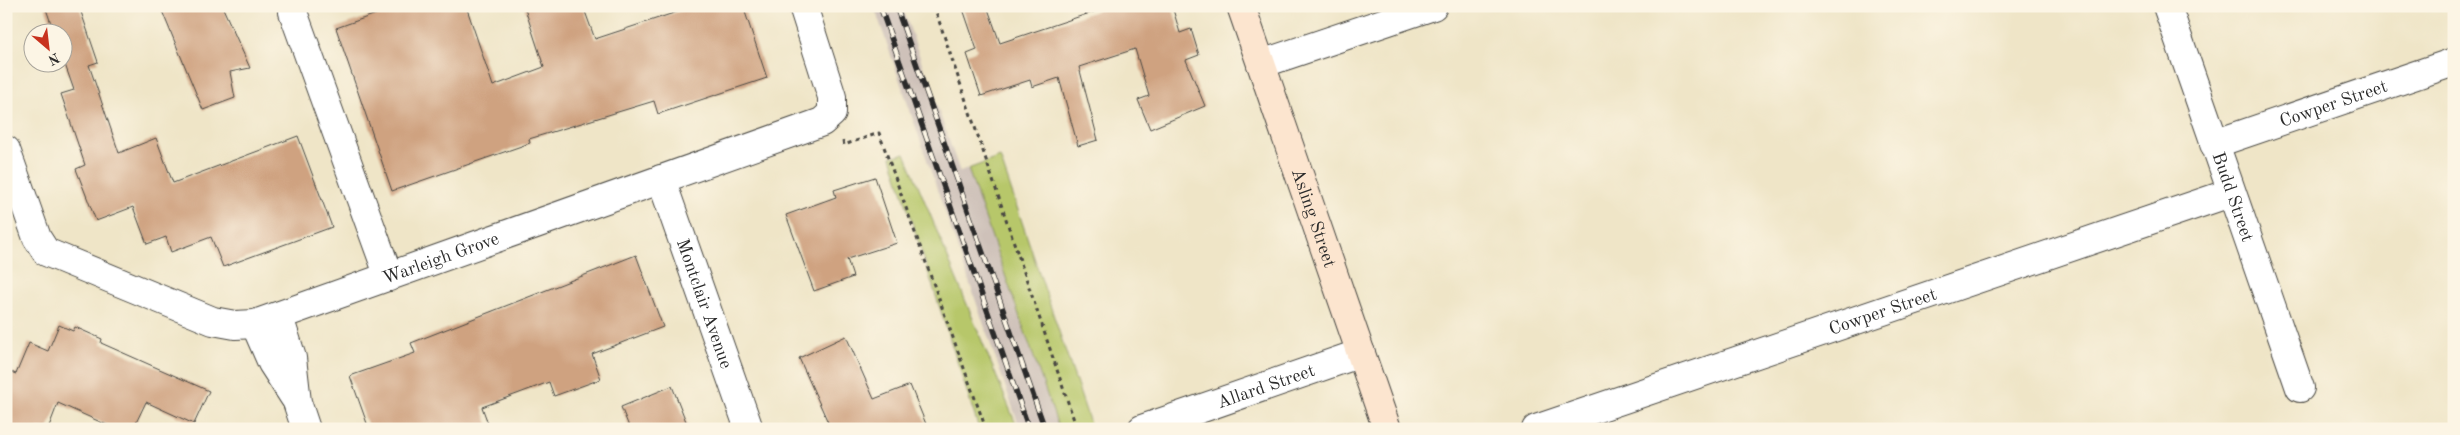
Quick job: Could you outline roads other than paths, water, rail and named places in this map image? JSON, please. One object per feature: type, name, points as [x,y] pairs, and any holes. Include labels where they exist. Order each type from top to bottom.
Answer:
[{"type":"street","name":"Warleigh Grove","points":[[6,150],[37,238],[46,252],[213,321],[235,325],[267,320],[822,122],[832,113],[832,97],[803,6]]},
{"type":"street","name":"Asling Street","points":[[1241,6],[1387,429]]},
{"type":"street","points":[[1261,64],[1433,6]]},
{"type":"street","name":"Budd Street","points":[[2167,6],[2230,193],[2300,388]]},
{"type":"street","points":[[292,12],[389,277]]},
{"type":"street","name":"Cowper Street","points":[[2214,144],[2454,62]]},
{"type":"street","name":"Montclair Avenue","points":[[661,179],[749,429]]},
{"type":"street","name":"Cowper Street","points":[[1536,429],[2230,193]]},
{"type":"street","points":[[267,320],[292,358],[297,402],[306,429]]},
{"type":"street","name":"Allard Street","points":[[1142,429],[1361,353]]},
{"type":"railway","points":[[880,6],[1029,429]]},
{"type":"railway","points":[[896,6],[1045,429]]}]
